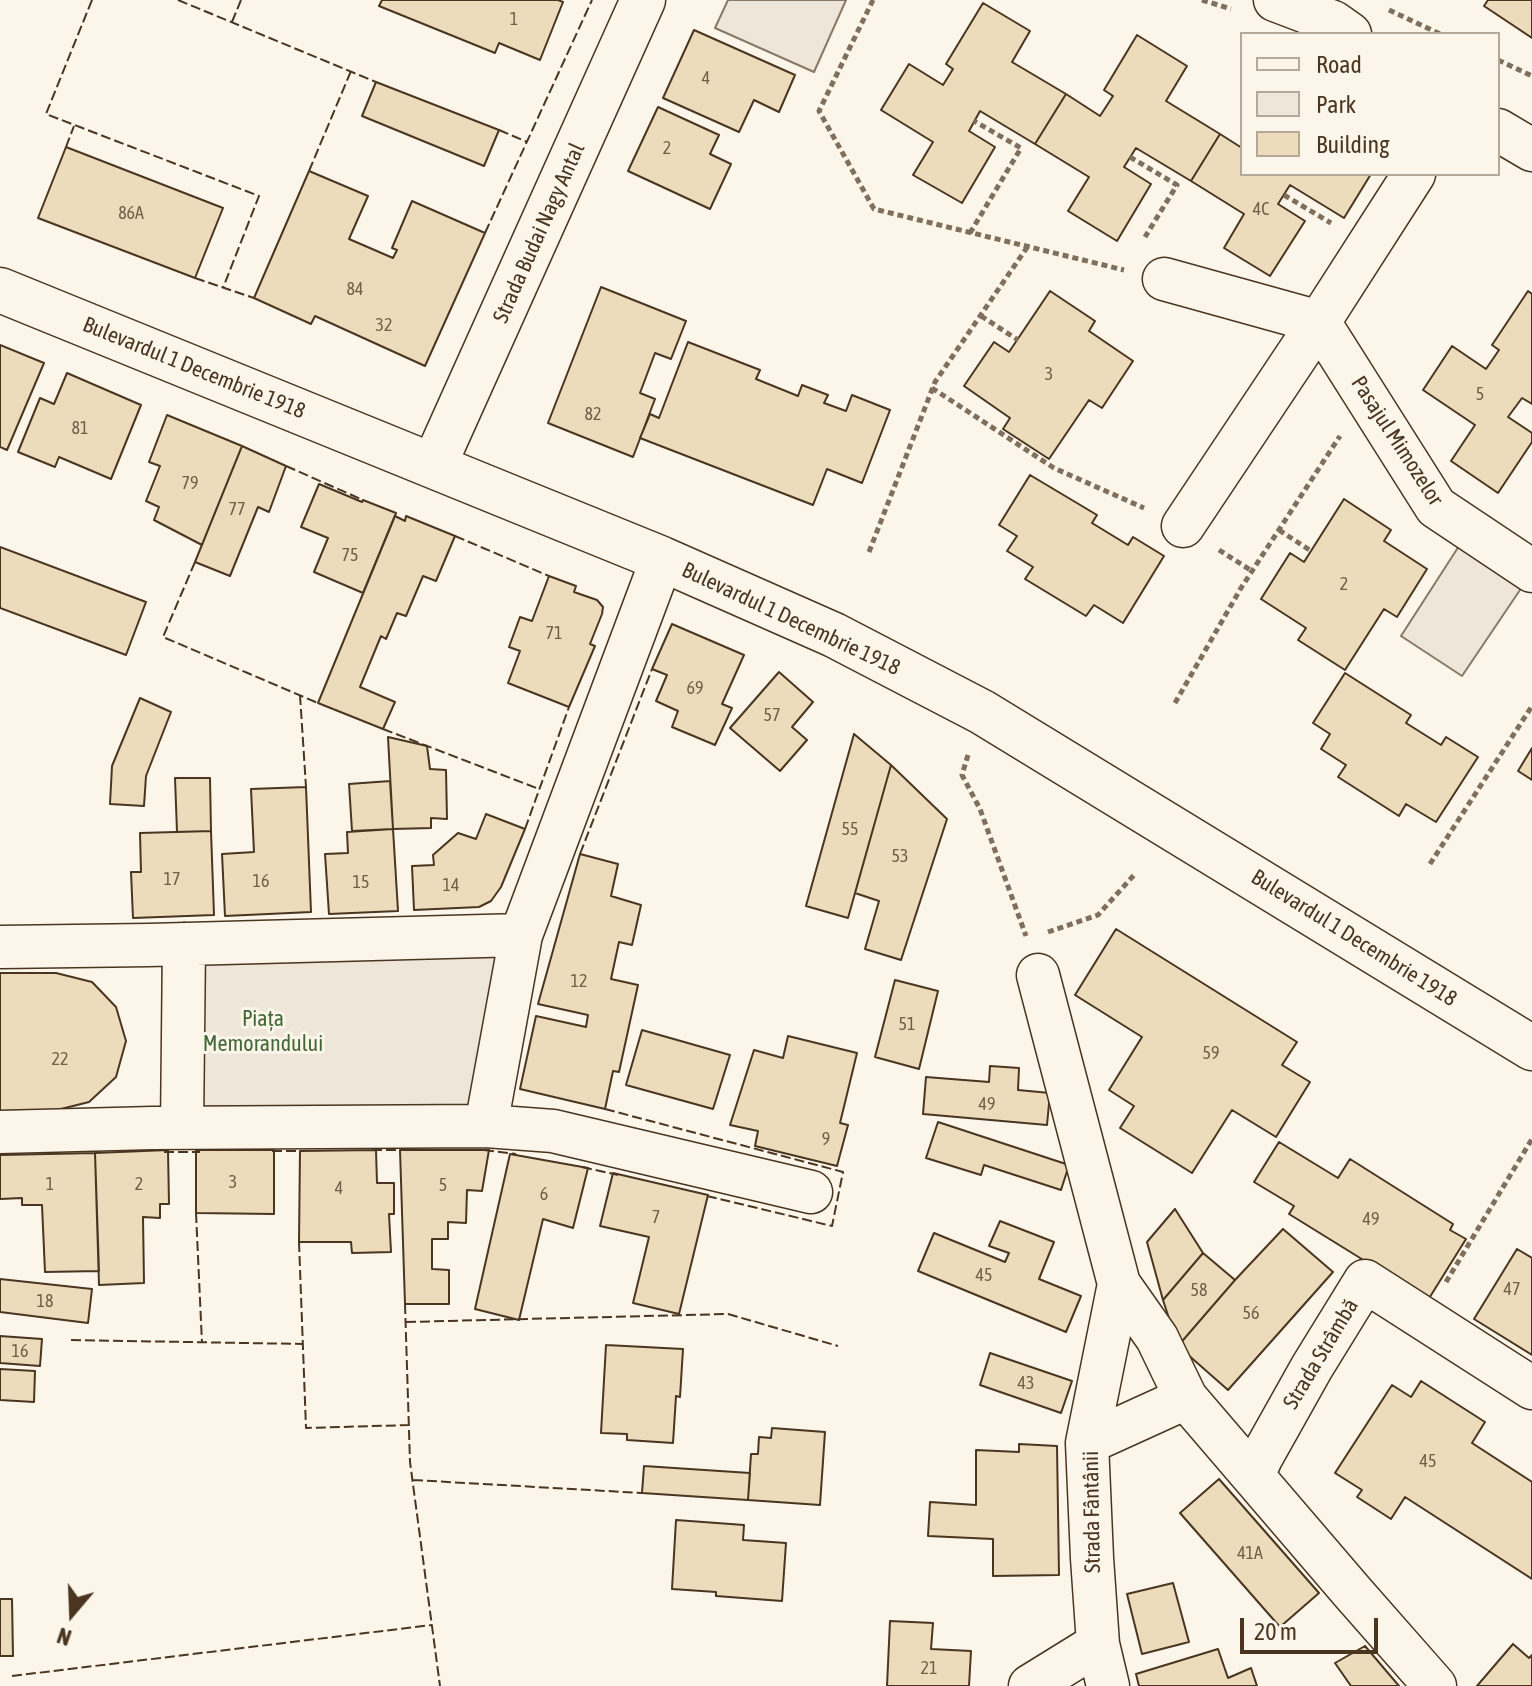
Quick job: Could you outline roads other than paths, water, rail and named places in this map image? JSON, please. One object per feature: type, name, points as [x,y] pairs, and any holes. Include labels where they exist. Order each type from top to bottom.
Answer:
[{"type":"main road","name":"Strada Budai Nagy Antal","points":[[434,465],[643,0]]},
{"type":"main road","name":"Bulevardul 1 Decembrie 1918","points":[[0,290],[662,559],[834,635],[982,712],[1532,1048]]},
{"type":"street","points":[[1275,0],[1333,22],[1364,20]]},
{"type":"street","points":[[1500,131],[1532,150]]},
{"type":"street","points":[[1183,526],[1413,176]]},
{"type":"street","points":[[1164,279],[1319,322]]},
{"type":"street","name":"Pasajul Mimozelor","points":[[1319,322],[1436,507],[1532,571]]},
{"type":"street","points":[[486,1126],[521,935],[662,559]]},
{"type":"street","points":[[0,947],[521,935]]},
{"type":"street","points":[[182,1128],[184,944]]},
{"type":"street","points":[[1038,975],[1119,1284],[1157,1338],[1186,1398],[1435,1686]]},
{"type":"street","points":[[0,1132],[486,1126],[553,1131],[811,1192]]},
{"type":"street","name":"Strada Strâmbă","points":[[1253,1476],[1312,1367],[1365,1281],[1532,1388]]},
{"type":"street","points":[[1087,1443],[1119,1284]]},
{"type":"street","name":"Strada Fântânii","points":[[1108,1686],[1098,1644],[1087,1443],[1186,1398]]},
{"type":"street","points":[[1030,1686],[1098,1644]]},
{"type":"park label","name":"Piața Memorandului","points":[[263,1032]]}]
